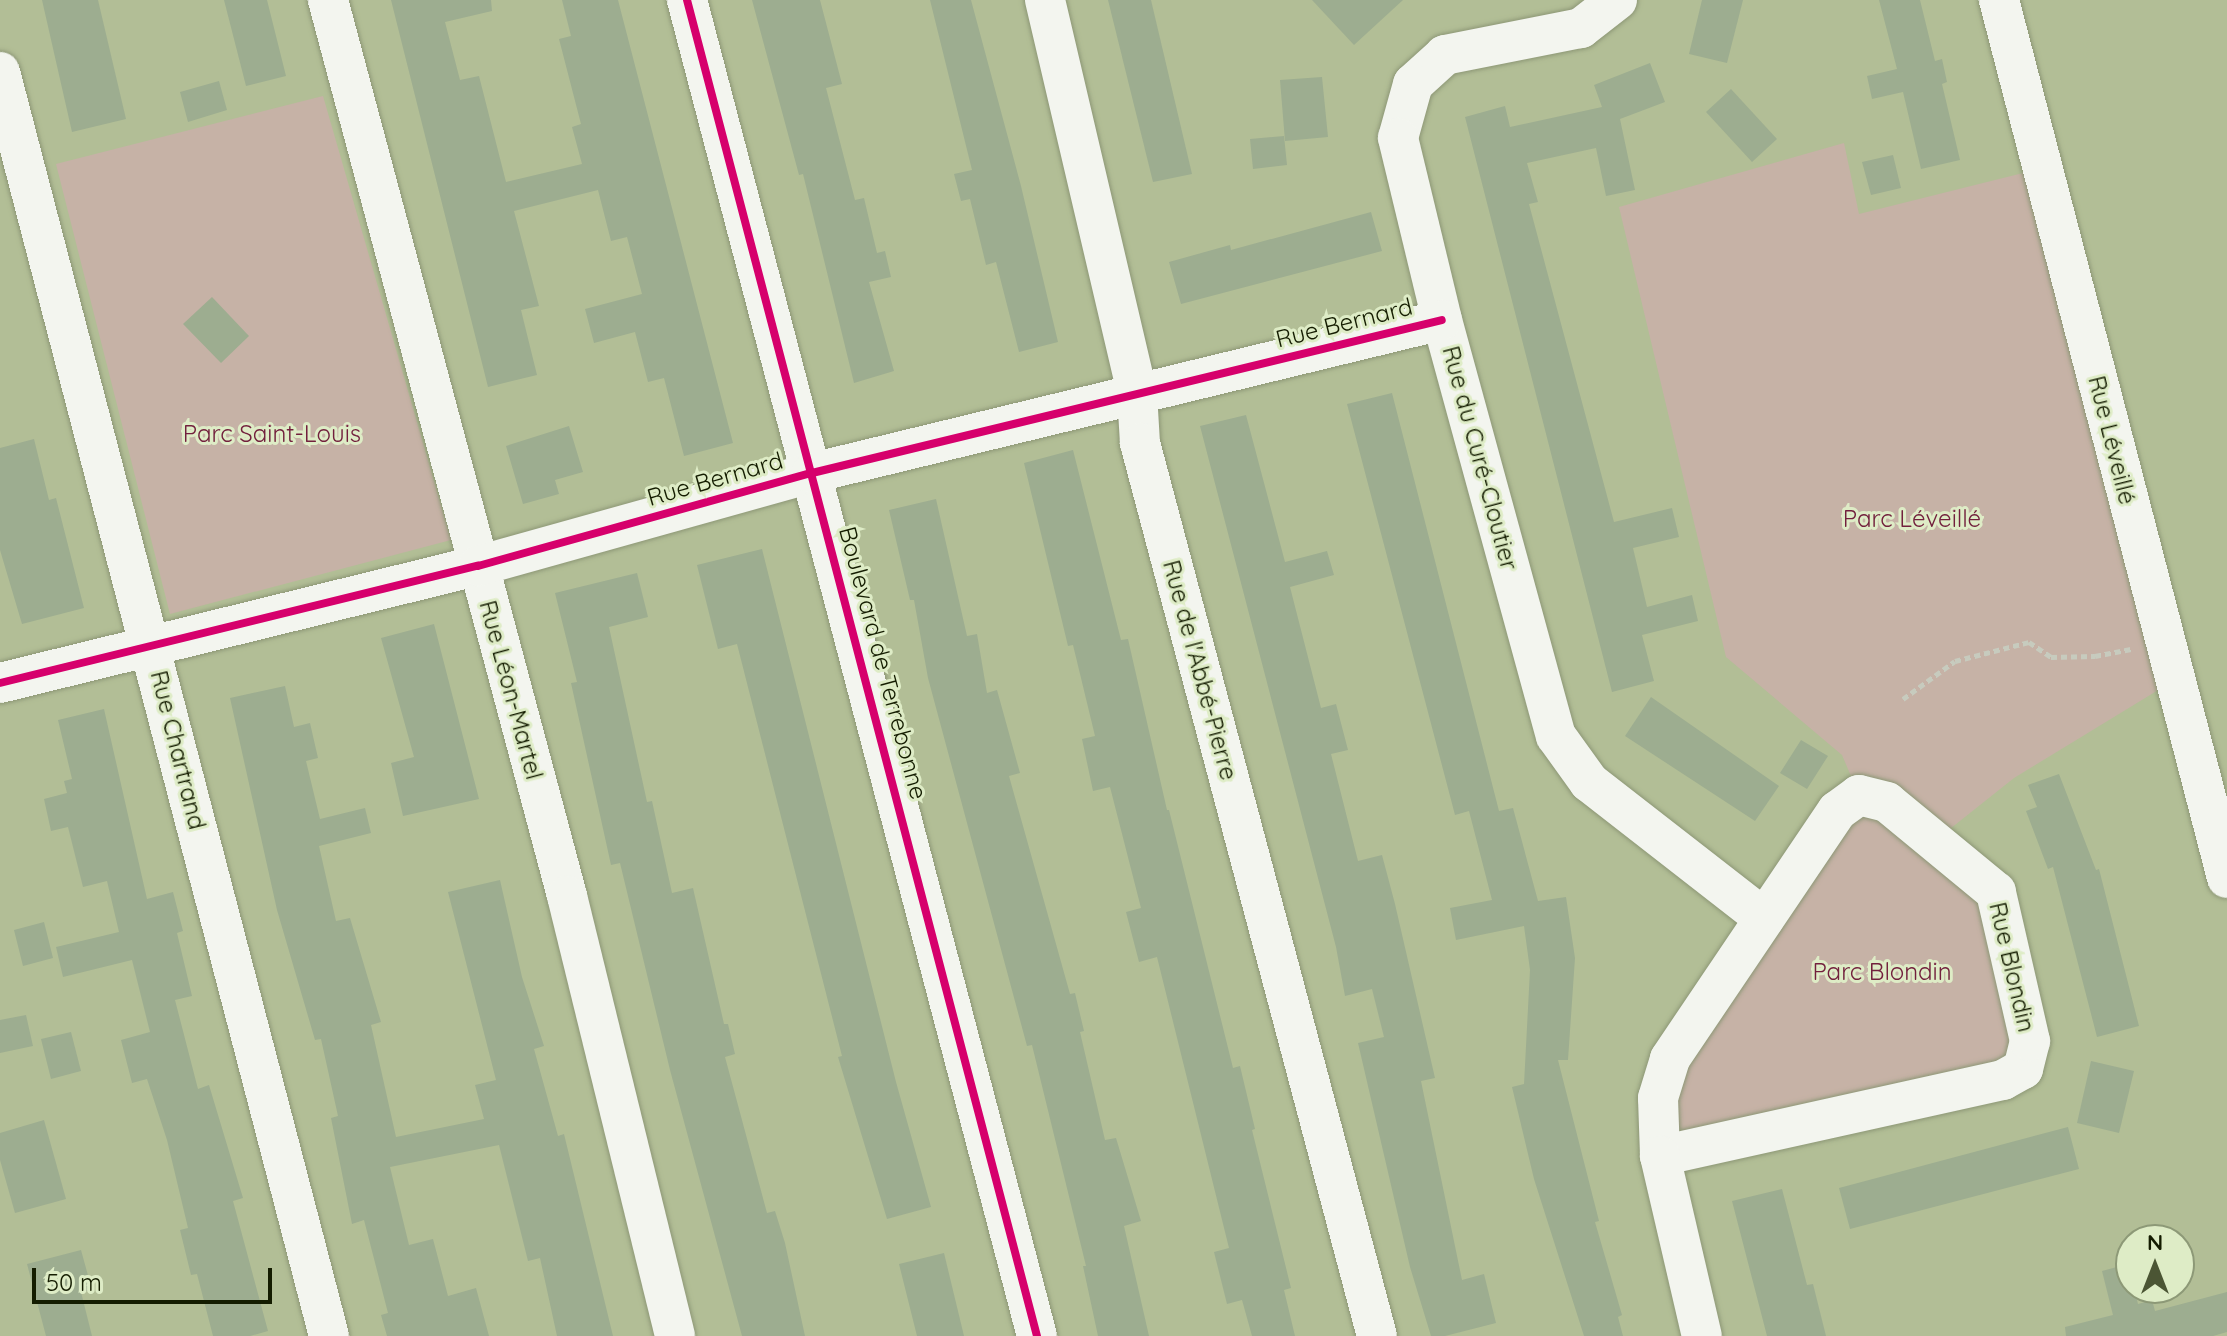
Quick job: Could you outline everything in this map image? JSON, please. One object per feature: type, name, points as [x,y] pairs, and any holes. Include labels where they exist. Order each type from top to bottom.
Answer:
[{"type":"street","name":"Rue Léon-Martel","points":[[328,0],[567,896],[675,1336]]},
{"type":"street","name":"Boulevard de Terrebonne","points":[[687,0],[1037,1336]]},
{"type":"street","name":"Rue de l'Abbé-Pierre","points":[[1045,0],[1137,393],[1140,443],[1377,1336]]},
{"type":"street","name":"Rue du Curé-Cloutier","points":[[1617,0],[1581,28],[1445,55],[1413,84],[1398,138],[1442,320],[1556,736],[1589,782],[1764,918]]},
{"type":"street","name":"Rue Léveillé","points":[[1999,0],[2227,878]]},
{"type":"street","name":"Rue Chartrand","points":[[0,72],[329,1336]]},
{"type":"street","name":"Rue Bernard","points":[[0,683],[478,566],[812,473],[1442,320]]},
{"type":"street","name":"Rue Blondin","points":[[1660,1156],[2003,1080],[2023,1069],[2030,1041],[1996,892],[1887,802],[1859,795],[1837,811],[1670,1059],[1658,1098],[1660,1156],[1702,1336]]},
{"type":"path","points":[[1903,699],[1955,661],[2029,642],[2051,657],[2095,656],[2164,643]]},
{"type":"green space","name":"Parc Saint-Louis","points":[[323,96],[451,540],[170,614],[56,164]]},
{"type":"green space","name":"Parc Léveillé","points":[[1844,143],[1859,214],[2043,168],[2173,681],[2014,778],[1936,840],[1996,892],[2023,1069],[1660,1156],[1658,1098],[1859,795],[1842,755],[1726,657],[1619,207]]},
{"type":"building","points":[[42,0],[98,0],[126,119],[72,132]]},
{"type":"building","points":[[224,0],[267,0],[286,76],[246,86]]},
{"type":"building","points":[[391,0],[491,0],[492,11],[445,22],[460,80],[479,76],[506,182],[582,164],[572,127],[581,124],[559,39],[571,36],[562,0],[618,0],[733,443],[684,456],[664,378],[648,382],[635,332],[594,343],[585,309],[642,294],[627,237],[611,241],[598,190],[514,211],[539,306],[521,310],[537,375],[488,387]]},
{"type":"building","points":[[752,0],[820,0],[842,84],[826,88],[855,200],[864,198],[877,253],[885,251],[891,277],[869,282],[894,371],[854,383],[803,174],[799,175]]},
{"type":"building","points":[[930,0],[971,0],[1021,186],[1058,342],[1019,352],[996,262],[986,265],[970,199],[961,201],[954,174],[972,170]]},
{"type":"building","points":[[1108,0],[1151,0],[1192,174],[1153,182]]},
{"type":"building","points":[[1312,0],[1403,0],[1354,45]]},
{"type":"building","points":[[1702,0],[1743,0],[1727,63],[1689,54]]},
{"type":"building","points":[[1879,0],[1920,0],[1935,61],[1942,59],[1947,82],[1942,84],[1960,160],[1921,169],[1903,92],[1872,99],[1867,76],[1897,69]]},
{"type":"building","points":[[1650,63],[1665,102],[1620,119],[1635,190],[1606,196],[1596,148],[1527,163],[1538,202],[1529,204],[1614,522],[1672,508],[1679,537],[1633,548],[1647,607],[1692,595],[1698,621],[1642,635],[1654,681],[1612,692],[1465,117],[1505,106],[1510,127],[1602,107],[1594,85]]},
{"type":"building","points":[[1322,77],[1328,137],[1285,141],[1280,80]]},
{"type":"building","points":[[219,81],[227,110],[188,122],[180,92]]},
{"type":"building","points":[[1731,89],[1777,139],[1752,162],[1706,112]]},
{"type":"building","points":[[1284,136],[1287,165],[1253,169],[1250,139]]},
{"type":"building","points":[[1893,155],[1901,188],[1871,195],[1862,162]]},
{"type":"building","points":[[1371,212],[1382,251],[1181,304],[1169,262],[1230,245],[1231,250]]},
{"type":"building","points":[[212,297],[249,336],[221,363],[183,324]]},
{"type":"building","points":[[1392,393],[1499,811],[1513,808],[1538,901],[1566,897],[1575,958],[1568,1060],[1558,1060],[1599,1221],[1595,1222],[1622,1315],[1618,1317],[1623,1336],[1584,1336],[1534,1179],[1512,1087],[1524,1084],[1530,970],[1524,926],[1456,940],[1450,908],[1492,900],[1469,811],[1455,815],[1347,404]]},
{"type":"building","points":[[1246,415],[1285,562],[1327,551],[1334,575],[1290,587],[1321,708],[1336,704],[1348,750],[1331,754],[1358,861],[1382,855],[1395,904],[1435,1078],[1421,1081],[1462,1280],[1484,1274],[1496,1323],[1445,1336],[1431,1336],[1410,1267],[1358,1043],[1384,1037],[1372,989],[1345,996],[1336,947],[1200,426]]},
{"type":"building","points":[[569,426],[583,472],[555,480],[559,494],[523,504],[506,446]]},
{"type":"building","points":[[34,439],[49,500],[56,498],[84,608],[22,624],[0,550],[0,448]]},
{"type":"building","points":[[1073,450],[1121,640],[1128,639],[1167,810],[1233,1068],[1240,1066],[1255,1129],[1252,1130],[1291,1288],[1284,1290],[1295,1336],[1252,1336],[1242,1300],[1227,1304],[1214,1252],[1229,1248],[1157,957],[1139,962],[1126,912],[1141,908],[1110,787],[1093,791],[1082,739],[1095,736],[1073,645],[1068,646],[1024,463]]},
{"type":"building","points":[[936,499],[967,636],[977,634],[987,693],[997,690],[1020,773],[1009,776],[1070,994],[1075,993],[1084,1031],[1080,1032],[1105,1140],[1116,1138],[1141,1221],[1124,1226],[1149,1336],[1098,1336],[1083,1266],[1086,1266],[1032,1045],[1027,1046],[928,678],[914,600],[910,600],[889,510]]},
{"type":"building","points":[[762,549],[896,1082],[931,1207],[887,1219],[838,1057],[842,1056],[737,644],[718,649],[697,565]]},
{"type":"building","points":[[637,573],[648,617],[609,627],[647,802],[652,801],[672,893],[693,888],[724,1024],[728,1024],[735,1054],[725,1057],[767,1213],[775,1211],[785,1243],[805,1336],[742,1336],[670,1070],[620,863],[611,865],[571,683],[577,682],[555,593]]},
{"type":"building","points":[[434,624],[479,799],[403,816],[391,763],[414,757],[381,638]]},
{"type":"building","points":[[285,686],[294,727],[310,723],[318,758],[306,761],[320,819],[365,808],[371,833],[319,846],[336,921],[350,918],[381,1022],[371,1025],[396,1137],[484,1119],[475,1085],[496,1080],[448,892],[500,880],[522,977],[544,1046],[534,1049],[558,1136],[564,1134],[613,1336],[557,1336],[540,1258],[528,1261],[499,1145],[390,1167],[409,1245],[433,1239],[448,1296],[476,1288],[489,1336],[387,1336],[381,1315],[388,1313],[364,1220],[352,1224],[331,1118],[338,1116],[321,1039],[315,1040],[277,910],[230,698]]},
{"type":"building","points":[[1651,697],[1779,786],[1755,821],[1625,736]]},
{"type":"building","points":[[104,709],[147,899],[173,892],[183,931],[177,933],[192,996],[175,1000],[198,1089],[209,1085],[243,1198],[233,1201],[268,1331],[250,1336],[213,1336],[197,1274],[191,1275],[180,1230],[188,1228],[167,1140],[147,1079],[132,1083],[121,1040],[150,1032],[132,960],[63,977],[56,947],[119,932],[107,881],[83,887],[68,827],[51,831],[44,799],[67,793],[64,781],[72,779],[58,720]]},
{"type":"building","points":[[1801,740],[1828,756],[1807,789],[1780,773]]},
{"type":"building","points":[[2059,774],[2096,870],[2099,869],[2139,1026],[2097,1037],[2053,867],[2048,869],[2026,811],[2037,807],[2028,785]]},
{"type":"building","points":[[44,922],[53,958],[23,966],[14,930]]},
{"type":"building","points":[[26,1015],[33,1046],[0,1053],[0,1020]]},
{"type":"building","points":[[71,1032],[81,1071],[51,1079],[41,1039]]},
{"type":"building","points":[[2091,1061],[2134,1071],[2119,1133],[2077,1123]]},
{"type":"building","points":[[44,1120],[66,1199],[15,1213],[0,1160],[0,1133]]},
{"type":"building","points":[[2068,1127],[2079,1169],[1850,1229],[1839,1188]]},
{"type":"building","points":[[1782,1189],[1807,1285],[1813,1284],[1826,1336],[1767,1336],[1732,1201]]},
{"type":"building","points":[[81,1250],[92,1290],[81,1292],[92,1336],[46,1336],[27,1264]]},
{"type":"building","points":[[944,1253],[964,1336],[917,1336],[899,1264]]},
{"type":"building","points":[[2115,1268],[2115,1304],[2153,1304],[2155,1311],[2195,1304],[2195,1300],[2227,1292],[2227,1332],[2213,1336],[2066,1336],[2065,1327],[2113,1315],[2102,1271]]},
{"type":"cycle path","points":[[687,0],[1037,1336]]},
{"type":"cycle path","points":[[0,683],[478,566],[812,473],[1442,320]]},
{"type":"park label","name":"Parc Blondin","points":[[1882,972]]}]
